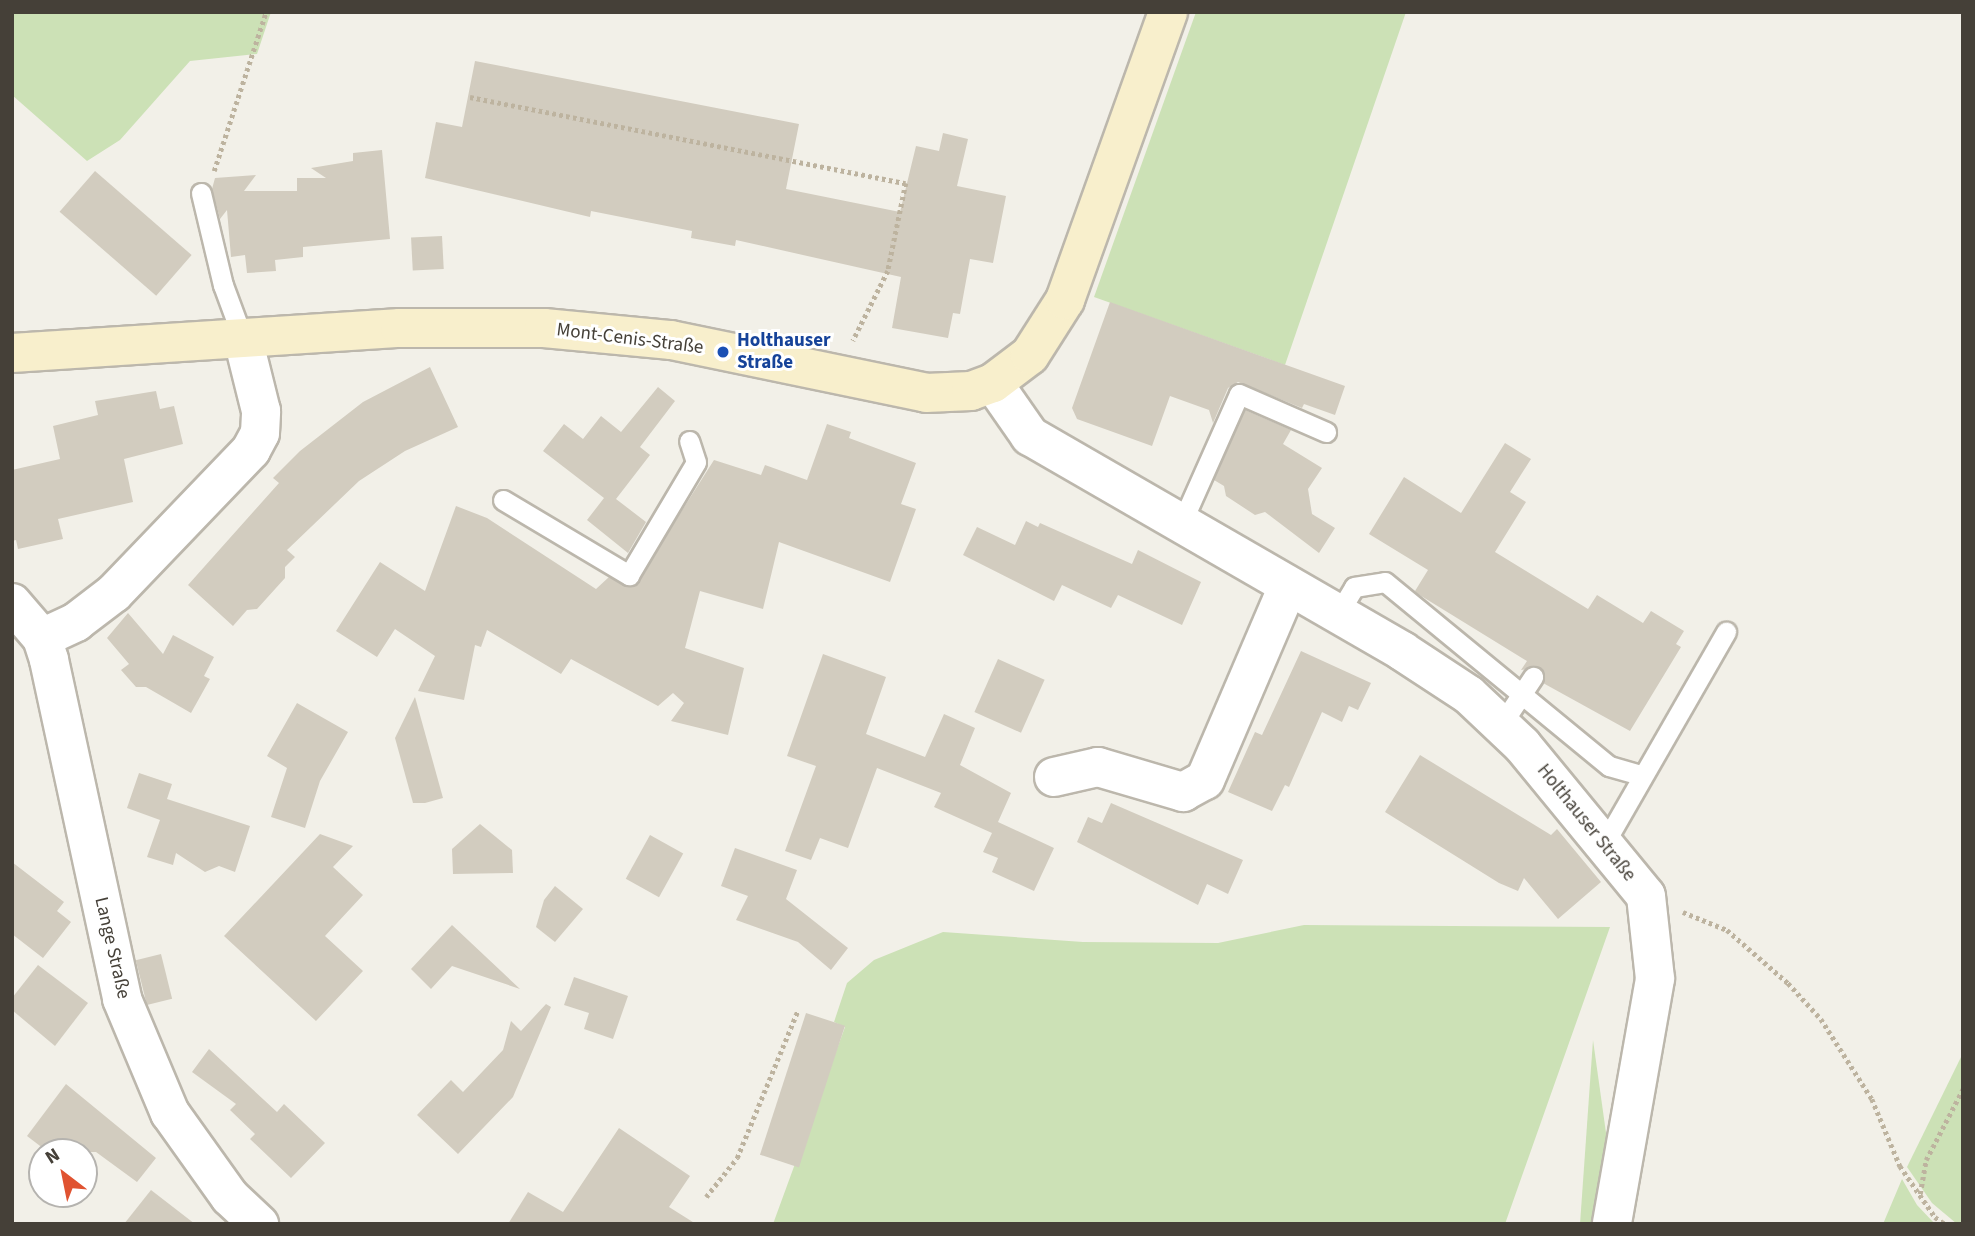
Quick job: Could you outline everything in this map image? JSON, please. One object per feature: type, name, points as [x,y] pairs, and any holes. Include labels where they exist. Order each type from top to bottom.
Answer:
[{"type":"main road","name":"Mont-Cenis-Straße","points":[[12,353],[400,328],[544,328],[671,340],[926,393],[971,391],[993,383],[1030,355],[1065,300],[1168,12]]},
{"type":"street","points":[[42,638],[76,622],[114,593],[251,450],[260,433],[261,411],[243,340]]},
{"type":"street","name":"Holthauser Straße","points":[[993,383],[1030,436],[1338,614],[1469,695],[1501,725],[1646,896],[1655,979],[1612,1224]]},
{"type":"street","points":[[1054,777],[1098,767],[1183,792],[1205,780],[1289,586]]},
{"type":"street","name":"Lange Straße","points":[[12,603],[42,638],[122,999],[170,1113],[230,1197],[259,1224]]},
{"type":"lane","points":[[201,193],[223,285],[243,340]]},
{"type":"lane","points":[[1182,522],[1239,394],[1326,432]]},
{"type":"lane","points":[[503,500],[629,575],[696,462],[689,441]]},
{"type":"lane","points":[[1338,614],[1354,587],[1385,582],[1609,766],[1643,776]]},
{"type":"lane","points":[[1604,844],[1726,632]]},
{"type":"lane","points":[[1501,725],[1533,677]]},
{"type":"path","points":[[201,193],[215,170],[266,12]]},
{"type":"path","points":[[470,97],[906,183],[888,271],[835,376]]},
{"type":"path","points":[[1646,896],[1727,930],[1788,982],[1821,1019],[1872,1098],[1900,1166],[1945,1224]]},
{"type":"path","points":[[706,1198],[737,1158],[798,1010]]},
{"type":"path","points":[[1920,1195],[1926,1160],[1963,1090]]},
{"type":"green space","points":[[12,12],[271,12],[257,54],[190,61],[120,140],[87,161],[12,95]]},
{"type":"green space","points":[[1196,12],[1406,12],[1285,365],[1094,297]]},
{"type":"green space","points":[[1304,925],[1610,927],[1505,1224],[773,1224],[845,1027],[834,1022],[847,983],[874,960],[943,932],[1083,942],[1218,943]]},
{"type":"green space","points":[[1593,1040],[1607,1140],[1592,1224],[1580,1224]]},
{"type":"green space","points":[[1963,1053],[1963,1224],[1957,1224],[1932,1203],[1907,1167]]},
{"type":"green space","points":[[1902,1179],[1917,1205],[1935,1224],[1883,1224]]},
{"type":"building","points":[[475,61],[799,124],[786,189],[900,212],[916,146],[939,151],[943,133],[968,139],[957,186],[1006,196],[993,263],[970,259],[960,314],[953,313],[948,338],[892,328],[901,277],[736,240],[735,246],[691,238],[692,231],[591,211],[590,217],[425,178],[436,122],[462,127]]},
{"type":"building","points":[[382,150],[390,239],[303,247],[303,257],[275,260],[276,271],[247,273],[245,255],[231,257],[227,210],[220,219],[212,189],[215,178],[256,175],[244,191],[297,191],[297,178],[326,178],[311,168],[353,161],[353,153]]},
{"type":"building","points":[[95,171],[192,255],[156,296],[60,212]]},
{"type":"building","points":[[442,236],[444,269],[413,271],[411,238]]},
{"type":"building","points":[[1110,302],[1345,386],[1335,415],[1304,404],[1302,408],[1238,382],[1228,388],[1213,423],[1209,410],[1170,396],[1152,446],[1077,419],[1072,408]]},
{"type":"building","points":[[430,367],[458,427],[405,451],[359,481],[287,550],[295,557],[285,567],[285,578],[257,609],[247,610],[233,626],[188,585],[279,483],[273,478],[300,451],[363,402]]},
{"type":"building","points":[[658,387],[675,401],[640,447],[650,455],[616,499],[646,522],[628,553],[587,520],[604,498],[543,451],[564,424],[583,439],[601,416],[621,432]]},
{"type":"building","points":[[156,391],[160,409],[174,406],[183,444],[124,459],[133,502],[58,519],[63,539],[18,549],[16,540],[12,541],[12,470],[60,459],[53,426],[98,415],[95,401]]},
{"type":"building","points":[[1245,410],[1291,430],[1283,444],[1322,468],[1308,489],[1312,514],[1335,528],[1319,553],[1265,512],[1255,515],[1226,496],[1224,486],[1214,480]]},
{"type":"building","points":[[827,424],[851,432],[849,438],[916,463],[901,504],[916,509],[890,582],[779,542],[763,609],[700,591],[685,648],[744,668],[728,735],[671,721],[684,703],[673,693],[658,706],[571,659],[561,674],[487,630],[481,647],[475,645],[464,700],[418,691],[435,656],[395,629],[377,657],[336,631],[380,562],[425,591],[456,506],[487,518],[596,589],[609,577],[634,586],[714,460],[761,475],[765,465],[807,480]]},
{"type":"building","points":[[1505,443],[1531,459],[1510,492],[1526,502],[1495,552],[1588,609],[1597,595],[1643,623],[1651,611],[1684,631],[1676,644],[1681,647],[1630,731],[1543,683],[1539,667],[1521,670],[1527,661],[1418,594],[1415,591],[1428,570],[1369,534],[1404,477],[1461,513]]},
{"type":"building","points":[[1026,521],[1038,527],[1040,523],[1132,564],[1138,550],[1201,582],[1182,625],[1118,595],[1111,608],[1062,585],[1054,601],[963,555],[977,527],[1015,545]]},
{"type":"building","points":[[128,613],[163,654],[173,635],[214,657],[204,676],[210,679],[191,713],[146,687],[136,687],[121,670],[129,664],[107,638]]},
{"type":"building","points":[[1301,651],[1371,683],[1358,710],[1349,706],[1342,722],[1322,712],[1289,787],[1285,785],[1272,811],[1228,792],[1255,732],[1262,735]]},
{"type":"building","points":[[823,654],[886,677],[866,734],[925,757],[944,714],[975,728],[960,765],[1011,793],[998,822],[1054,848],[1034,891],[992,872],[998,858],[983,852],[992,833],[934,807],[941,793],[877,768],[848,848],[820,838],[811,860],[785,851],[816,766],[787,756]]},
{"type":"building","points":[[998,659],[1045,680],[1021,733],[974,712]]},
{"type":"building","points":[[415,697],[443,798],[425,803],[413,803],[395,738]]},
{"type":"building","points":[[297,703],[348,732],[320,781],[305,828],[271,817],[287,768],[267,756]]},
{"type":"building","points":[[1420,755],[1551,835],[1557,829],[1601,882],[1558,919],[1524,878],[1518,891],[1499,883],[1385,812]]},
{"type":"building","points":[[139,773],[172,784],[167,799],[250,826],[235,872],[219,866],[205,872],[176,853],[173,865],[147,857],[160,820],[127,808]]},
{"type":"building","points":[[1111,803],[1243,860],[1228,894],[1207,884],[1198,905],[1077,842],[1088,817],[1102,823]]},
{"type":"building","points":[[480,824],[512,850],[513,873],[453,874],[452,849]]},
{"type":"building","points":[[320,834],[353,846],[333,867],[363,895],[325,936],[363,971],[316,1021],[224,936]]},
{"type":"building","points":[[650,835],[683,853],[659,897],[626,879]]},
{"type":"building","points":[[735,848],[797,870],[786,899],[848,948],[831,970],[798,942],[736,920],[748,896],[721,886]]},
{"type":"building","points":[[12,862],[64,902],[57,911],[71,922],[43,958],[12,934]]},
{"type":"building","points":[[555,886],[583,909],[555,942],[536,927],[544,900]]},
{"type":"building","points":[[452,925],[520,989],[452,966],[431,989],[411,969]]},
{"type":"building","points":[[161,954],[172,999],[147,1005],[136,960]]},
{"type":"building","points":[[38,965],[88,1003],[55,1046],[12,1010],[12,998]]},
{"type":"building","points":[[574,977],[628,996],[613,1039],[584,1029],[589,1013],[564,1005]]},
{"type":"building","points":[[546,1004],[551,1007],[513,1097],[458,1154],[417,1115],[451,1080],[463,1092],[503,1050],[511,1021],[521,1031]]},
{"type":"building","points":[[806,1013],[845,1026],[799,1167],[760,1155]]},
{"type":"building","points":[[209,1049],[277,1112],[284,1104],[325,1143],[291,1178],[250,1139],[255,1134],[230,1110],[236,1104],[192,1072]]},
{"type":"building","points":[[66,1084],[156,1158],[137,1182],[98,1153],[98,1138],[27,1136]]},
{"type":"building","points":[[619,1128],[690,1176],[669,1207],[696,1224],[508,1224],[528,1192],[563,1212]]},
{"type":"building","points":[[151,1190],[195,1224],[124,1224]]},
{"type":"place","name":"Holthauser Straße","points":[[723,352]]}]
